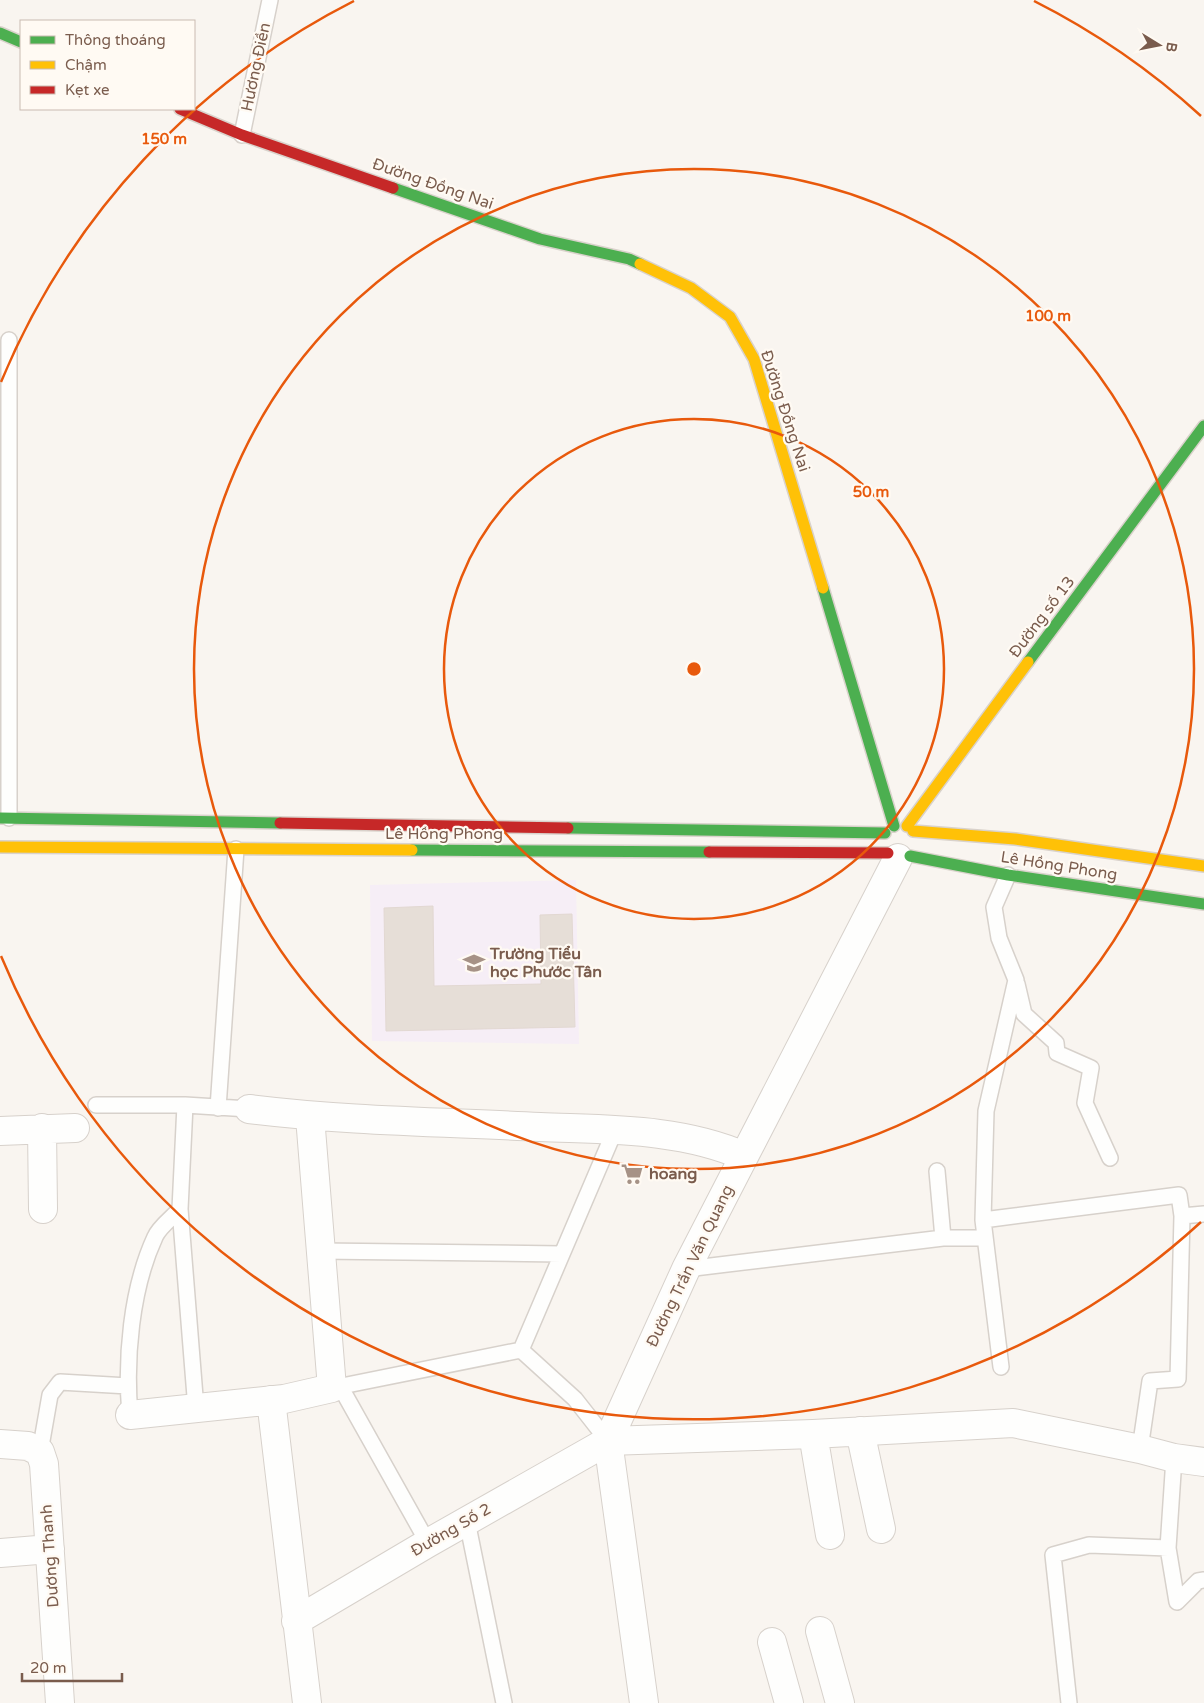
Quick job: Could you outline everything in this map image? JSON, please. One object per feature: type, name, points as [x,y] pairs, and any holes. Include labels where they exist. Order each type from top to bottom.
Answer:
[{"type":"main road","points":[[0,32],[20,42]]},
{"type":"main road","name":"Đường Đồng Nai","points":[[182,110],[242,135],[540,239],[629,259],[691,288],[730,317],[754,359],[889,829],[883,844],[907,845]]},
{"type":"main road","name":"Đường số 13","points":[[907,845],[1204,426]]},
{"type":"main road","name":"Lê Hồng Phong","points":[[4,818],[889,829],[907,845],[1008,875],[1204,904]]},
{"type":"main road","name":"Lê Hồng Phong","points":[[0,847],[236,849],[907,845],[1015,840],[1204,866]]},
{"type":"street","name":"Đường Trần Văn Quang","points":[[608,1441],[686,1268],[907,845]]},
{"type":"street","points":[[249,1109],[310,1117],[615,1130],[701,1140],[744,1156]]},
{"type":"street","points":[[130,1415],[271,1400],[336,1387],[320,1251],[310,1117]]},
{"type":"street","points":[[42,1128],[43,1209]]},
{"type":"street","points":[[0,1131],[76,1128]]},
{"type":"street","points":[[271,1400],[307,1703]]},
{"type":"street","points":[[644,1703],[608,1441],[813,1434],[1013,1423],[1140,1449],[1174,1458],[1204,1462]]},
{"type":"street","points":[[860,1431],[881,1529]]},
{"type":"street","points":[[813,1434],[830,1535]]},
{"type":"street","name":"Đường Số 2","points":[[296,1621],[466,1521],[608,1441]]},
{"type":"street","points":[[0,1444],[28,1446],[40,1452]]},
{"type":"street","name":"Dương Thanh","points":[[40,1452],[44,1464],[60,1703]]},
{"type":"street","points":[[0,1553],[50,1549]]},
{"type":"street","points":[[820,1630],[840,1703]]},
{"type":"street","points":[[772,1642],[789,1703]]},
{"type":"lane","name":"Hương Điền","points":[[242,135],[270,0]]},
{"type":"lane","points":[[4,818],[9,340]]},
{"type":"lane","points":[[218,1108],[236,849]]},
{"type":"lane","points":[[1008,875],[994,907],[1000,938],[1016,980],[1024,1014],[1056,1043],[1057,1053],[1091,1068],[1086,1103],[1110,1158]]},
{"type":"lane","points":[[1001,1367],[995,1307],[984,1238],[986,1111],[1016,980]]},
{"type":"lane","points":[[96,1105],[185,1105],[249,1109]]},
{"type":"lane","points":[[185,1105],[180,1209],[196,1409]]},
{"type":"lane","points":[[521,1350],[615,1130]]},
{"type":"lane","points":[[937,1171],[943,1238]]},
{"type":"lane","points":[[983,1220],[1179,1195],[1182,1216],[1178,1379],[1150,1381],[1140,1449]]},
{"type":"lane","points":[[130,1415],[128,1386],[133,1307],[155,1236],[180,1209]]},
{"type":"lane","points":[[1182,1216],[1204,1214]]},
{"type":"lane","points":[[686,1268],[943,1238],[984,1238]]},
{"type":"lane","points":[[320,1251],[562,1254]]},
{"type":"lane","points":[[428,1543],[336,1387],[521,1350]]},
{"type":"lane","points":[[521,1350],[575,1398],[608,1441]]},
{"type":"lane","points":[[40,1452],[50,1396],[60,1382],[128,1386]]},
{"type":"lane","points":[[1174,1458],[1168,1548],[1177,1602],[1198,1581],[1204,1580]]},
{"type":"lane","points":[[466,1521],[504,1703]]},
{"type":"lane","points":[[1069,1703],[1052,1554],[1089,1545],[1168,1548]]},
{"type":"shaded area","name":"Trường Tiểu học Phước Tân","points":[[576,880],[579,1044],[372,1041],[370,885]]},
{"type":"building","points":[[433,906],[434,986],[541,984],[540,915],[572,914],[575,1027],[386,1031],[384,908]]},
{"type":"traffic: fast","points":[[0,33],[20,42]]},
{"type":"traffic: fast","points":[[393,188],[540,239],[629,259],[640,264]]},
{"type":"traffic: fast","points":[[1028,662],[1204,426]]},
{"type":"traffic: fast","points":[[823,588],[894,826]]},
{"type":"traffic: fast","points":[[0,818],[280,823]]},
{"type":"traffic: fast","points":[[568,828],[885,833]]},
{"type":"traffic: fast","points":[[412,850],[709,852]]},
{"type":"traffic: fast","points":[[910,856],[1008,875],[1204,904]]},
{"type":"traffic: slow","points":[[640,264],[691,288],[730,317],[754,359],[823,588]]},
{"type":"traffic: slow","points":[[907,826],[1028,662]]},
{"type":"traffic: slow","points":[[913,831],[1015,839],[1204,866]]},
{"type":"traffic: slow","points":[[0,847],[412,850]]},
{"type":"traffic: jam","points":[[182,110],[242,135],[393,188]]},
{"type":"traffic: jam","points":[[280,823],[568,828]]},
{"type":"traffic: jam","points":[[709,852],[888,853]]},
{"type":"place","name":"Trường Tiểu học Phước Tân","points":[[474,963]]},
{"type":"place","name":"hoang","points":[[632,1174]]}]
